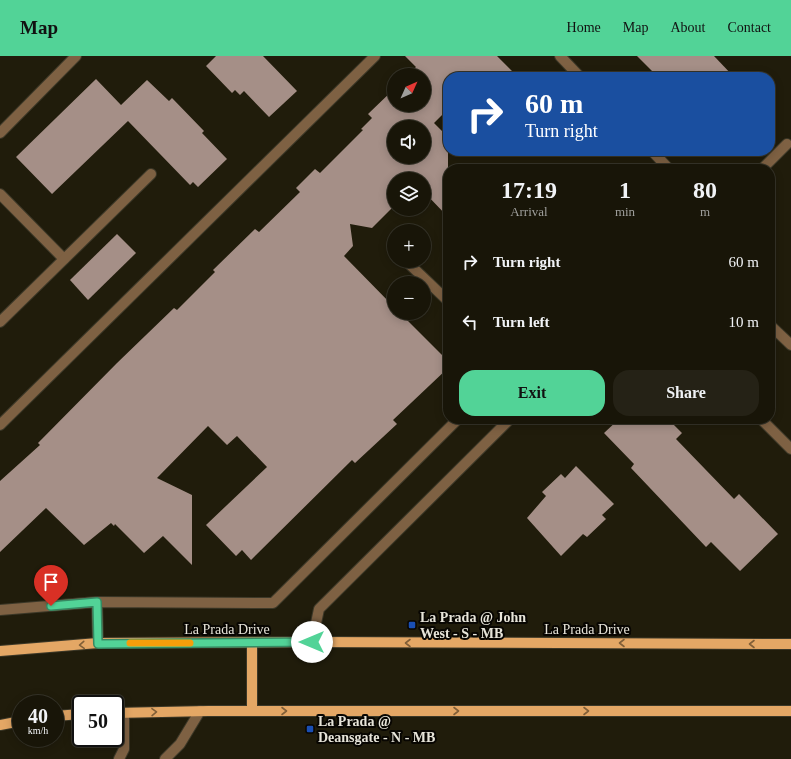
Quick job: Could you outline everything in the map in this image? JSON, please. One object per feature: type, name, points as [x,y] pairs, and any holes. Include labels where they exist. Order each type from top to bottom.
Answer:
[{"type":"main road","name":"La Prada Drive","points":[[0,651],[98,644],[252,642],[791,644]]},
{"type":"main road","points":[[252,642],[252,711]]},
{"type":"main road","points":[[124,713],[252,711],[791,711]]},
{"type":"main road","points":[[0,725],[12,723]]},
{"type":"lane","points":[[0,133],[76,56]]},
{"type":"lane","points":[[0,425],[375,56]]},
{"type":"lane","points":[[560,56],[575,72]]},
{"type":"lane","points":[[767,164],[787,144]]},
{"type":"lane","points":[[657,156],[664,164]]},
{"type":"lane","points":[[0,322],[151,174]]},
{"type":"lane","points":[[0,194],[64,259]]},
{"type":"lane","points":[[413,268],[443,297]]},
{"type":"lane","points":[[775,330],[791,345]]},
{"type":"lane","points":[[0,610],[97,602],[273,603],[453,424]]},
{"type":"lane","points":[[312,642],[319,609],[505,424]]},
{"type":"lane","points":[[766,424],[791,449]]},
{"type":"lane","points":[[97,602],[98,644]]},
{"type":"lane","points":[[165,759],[180,744],[200,712]]},
{"type":"lane","points":[[119,759],[124,747]]},
{"type":"building","points":[[216,56],[263,56],[297,91],[269,117],[244,91],[240,95],[235,90],[232,93],[206,66]]},
{"type":"building","points":[[405,56],[497,56],[513,72],[443,72],[443,114],[434,123],[443,132],[443,156],[448,156],[448,164],[443,164],[443,212],[431,199],[431,172],[387,172],[387,213],[372,228],[350,224],[353,246],[344,256],[387,300],[387,320],[407,320],[443,356],[443,373],[393,420],[397,424],[355,463],[352,460],[251,560],[242,550],[236,556],[206,525],[267,467],[237,436],[227,445],[208,426],[157,478],[192,495],[192,565],[163,536],[144,553],[115,524],[114,526],[111,523],[84,545],[46,508],[0,552],[0,481],[40,445],[38,443],[117,363],[174,308],[177,310],[215,272],[213,270],[255,229],[259,232],[300,192],[296,188],[315,169],[320,173],[363,130],[361,129],[372,118],[368,114],[387,96],[387,112],[431,112],[431,68],[415,68],[416,67]]},
{"type":"building","points":[[637,56],[714,56],[729,72],[653,72]]},
{"type":"building","points":[[96,79],[121,105],[147,80],[169,101],[172,98],[204,131],[202,133],[227,159],[198,187],[193,182],[190,185],[128,121],[52,194],[16,157]]},
{"type":"building","points":[[117,234],[136,253],[88,300],[70,280]]},
{"type":"building","points":[[614,424],[673,424],[682,433],[676,439],[734,499],[739,494],[778,534],[740,571],[711,542],[706,547],[631,468],[634,464],[604,433]]},
{"type":"building","points":[[576,466],[614,504],[602,515],[606,519],[587,537],[583,534],[561,556],[527,518],[546,496],[542,492],[561,474],[565,478]]},
{"type":"slow traffic","points":[[130,643],[190,643]]},
{"type":"place","name":"La Prada @ John West - S - MB","points":[[412,625]]},
{"type":"place","name":"La Prada @ Deansgate - N - MB","points":[[310,729]]},
{"type":"route","points":[[51,606],[97,602],[98,644],[312,642]]}]
